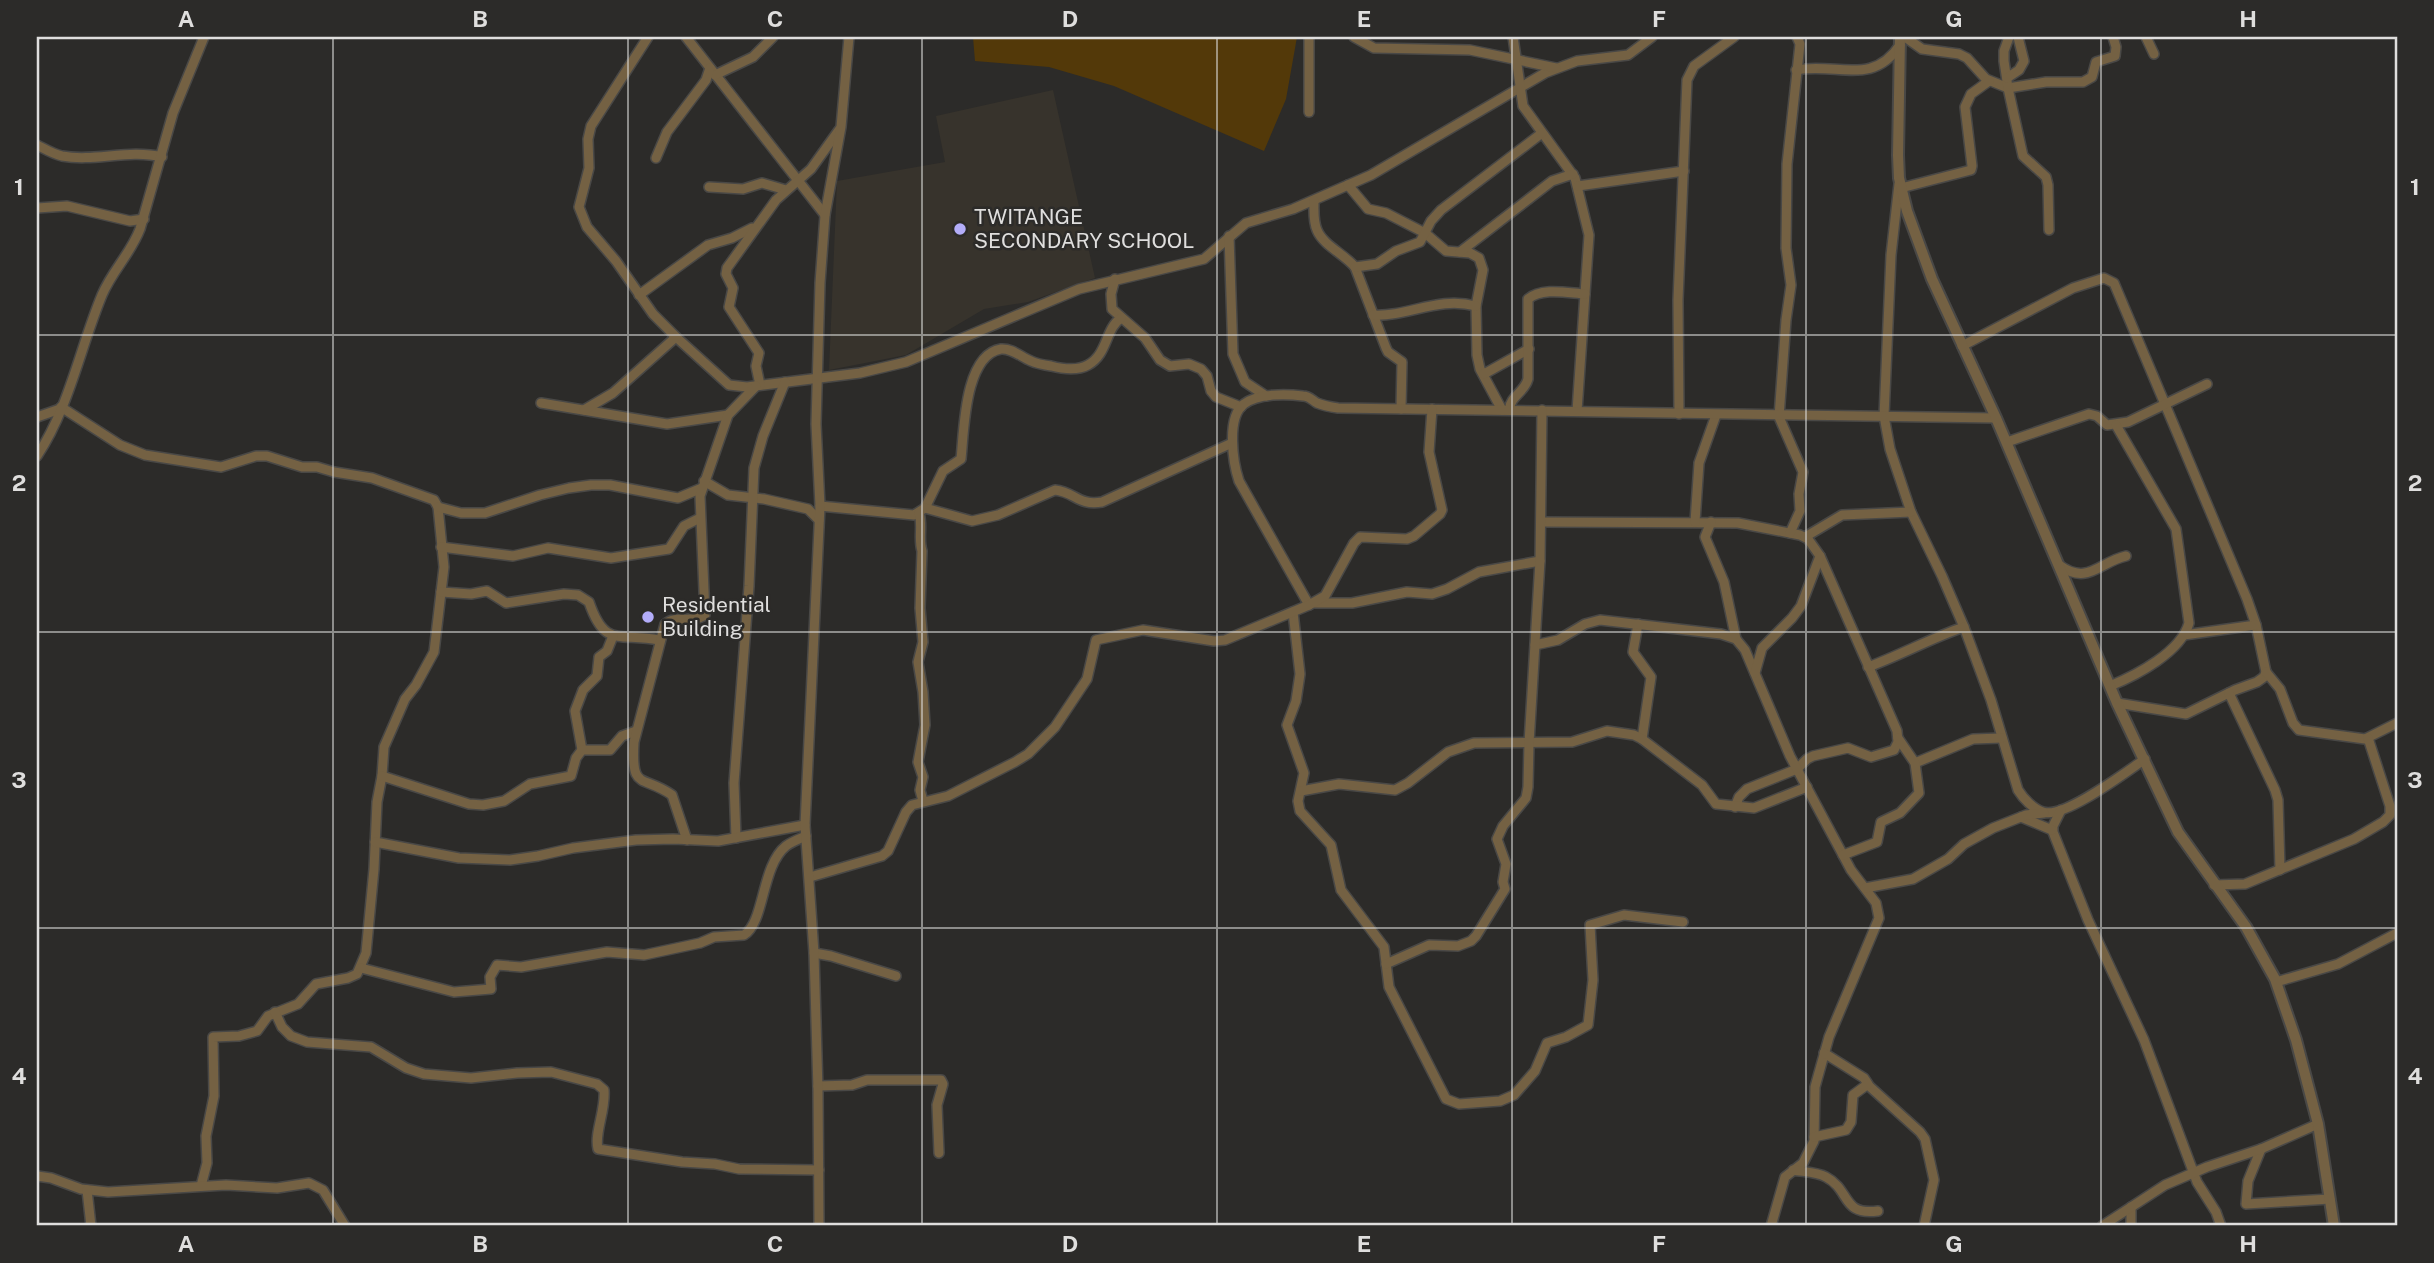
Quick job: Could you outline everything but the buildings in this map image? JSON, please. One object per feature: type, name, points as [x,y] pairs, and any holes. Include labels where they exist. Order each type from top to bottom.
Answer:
[{"type":"street","points":[[37,456],[61,408],[111,276],[136,240],[173,113],[204,37]]},
{"type":"street","points":[[648,37],[591,126],[588,139],[589,168],[579,207],[587,228],[616,261],[653,314],[729,385],[739,387],[860,373],[906,362],[1079,289],[1204,259],[1246,223],[1293,209],[1348,185],[1410,153],[1556,68],[1577,61],[1628,55],[1652,37]]},
{"type":"street","points":[[686,37],[825,215]]},
{"type":"street","points":[[656,158],[667,132],[713,72],[753,57],[773,37]]},
{"type":"street","points":[[819,1226],[814,953],[805,825],[820,506],[817,377],[820,283],[825,215],[841,127],[849,37]]},
{"type":"street","points":[[1308,112],[1309,37]]},
{"type":"street","points":[[1354,37],[1374,48],[1471,50],[1556,68]]},
{"type":"street","points":[[1513,37],[1523,106],[1573,174],[1589,235],[1577,411]]},
{"type":"street","points":[[1679,414],[1678,300],[1686,86],[1689,74],[1699,62],[1734,37]]},
{"type":"street","points":[[1790,533],[1800,511],[1799,494],[1803,472],[1779,416],[1791,285],[1786,248],[1786,190],[1800,44],[1797,37]]},
{"type":"street","points":[[2009,37],[2004,51],[2023,156],[2046,177],[2049,230]]},
{"type":"street","points":[[2008,83],[2024,61],[2018,37]]},
{"type":"street","points":[[1902,39],[1922,50],[1959,54],[1990,81],[2075,83],[2092,77],[2096,62],[2115,55],[2113,37]]},
{"type":"street","points":[[2146,37],[2154,54]]},
{"type":"street","points":[[1797,70],[1811,67],[1851,71],[1881,65],[1889,59],[1902,39]]},
{"type":"street","points":[[1902,39],[1900,183],[1891,255],[1884,416],[1890,449],[1911,512],[1964,627],[1991,700],[2021,795],[2039,811],[2047,813]]},
{"type":"street","points":[[1900,183],[1971,170],[1965,107],[1971,94],[1990,81]]},
{"type":"street","points":[[758,385],[756,366],[760,355],[729,307],[733,288],[726,274],[728,265],[786,190],[820,158],[841,127]]},
{"type":"street","points":[[1355,267],[1377,264],[1396,251],[1418,244],[1431,221],[1441,210],[1542,133]]},
{"type":"street","points":[[37,145],[61,155],[76,157],[124,154],[162,157]]},
{"type":"street","points":[[1578,186],[1684,171]]},
{"type":"street","points":[[1460,252],[1552,181],[1573,174]]},
{"type":"street","points":[[709,187],[743,189],[762,183],[786,190]]},
{"type":"street","points":[[1900,183],[1907,211],[1932,279],[2007,442],[2117,703],[2178,832],[2246,927],[2267,961],[2276,982],[2296,1040],[2318,1124],[2334,1226]]},
{"type":"street","points":[[1348,185],[1368,209],[1386,213],[1425,233],[1443,249],[1475,255],[1482,264],[1476,306],[1477,355],[1480,369],[1505,410]]},
{"type":"street","points":[[1314,201],[1317,232],[1355,267],[1388,352],[1402,362],[1401,409]]},
{"type":"street","points":[[37,208],[67,206],[130,221],[144,219]]},
{"type":"street","points":[[639,295],[708,245],[732,238],[757,225]]},
{"type":"street","points":[[1229,236],[1233,354],[1245,382],[1266,397]]},
{"type":"street","points":[[1115,279],[1112,309],[1145,338],[1160,360],[1170,366],[1189,364],[1201,369],[1216,397],[1241,407]]},
{"type":"street","points":[[1962,346],[2094,279],[2109,279],[2114,283],[2235,569],[2256,625],[2266,672],[2283,696],[2295,727],[2368,738],[2397,723]]},
{"type":"street","points":[[1505,410],[1526,386],[1529,372],[1528,299],[1543,293],[1585,294]]},
{"type":"street","points":[[1373,315],[1454,303],[1476,306]]},
{"type":"street","points":[[923,801],[920,790],[923,777],[918,762],[925,725],[918,662],[923,637],[920,608],[922,551],[919,542],[922,510],[943,471],[961,458],[968,396],[978,368],[989,355],[1001,349],[1012,351],[1033,362],[1062,369],[1088,365],[1108,342],[1112,326],[1121,318]]},
{"type":"street","points":[[583,411],[613,393],[676,337]]},
{"type":"street","points":[[1484,374],[1528,349]]},
{"type":"street","points":[[736,838],[734,783],[757,453],[785,382]]},
{"type":"street","points":[[2007,442],[2089,414],[2097,416],[2107,425],[2128,422],[2207,384]]},
{"type":"street","points":[[687,840],[671,795],[640,781],[637,775],[633,759],[636,731],[659,640],[668,621],[674,618],[696,620],[705,615],[699,505],[703,485],[728,415],[758,385]]},
{"type":"street","points":[[1311,604],[1239,481],[1232,459],[1232,443],[1241,407],[1249,401],[1266,397],[1305,396],[1318,404],[1338,408],[1996,418]]},
{"type":"street","points":[[541,403],[667,424],[728,415]]},
{"type":"street","points":[[37,417],[61,408]]},
{"type":"street","points":[[61,408],[120,445],[145,455],[221,467],[257,456],[267,456],[302,467],[317,467],[372,478],[434,500],[438,507],[444,566],[432,658],[405,699],[384,747],[377,802],[366,954],[358,974],[316,984],[298,1004],[275,1012],[257,1031],[239,1036],[213,1037],[214,1096],[206,1136],[207,1163],[201,1186]]},
{"type":"street","points":[[810,877],[885,854],[909,808],[923,801],[955,793],[1028,754],[1055,727],[1078,694],[1087,679],[1095,642],[1100,638],[1143,630],[1219,641],[1311,604],[1328,592],[1354,543],[1360,537],[1411,538],[1440,514],[1441,505],[1429,452],[1432,409]]},
{"type":"street","points":[[1386,964],[1429,945],[1450,947],[1465,944],[1480,932],[1505,889],[1506,864],[1497,839],[1503,826],[1526,799],[1529,777],[1540,561],[1542,410]]},
{"type":"street","points":[[1695,522],[1699,463],[1716,415]]},
{"type":"street","points":[[2116,425],[2176,529],[2189,616],[2185,635]]},
{"type":"street","points":[[820,506],[906,515],[922,510],[972,521],[998,515],[1055,490],[1061,490],[1086,503],[1102,502],[1232,443]]},
{"type":"street","points":[[438,507],[461,513],[485,513],[549,493],[591,485],[610,485],[678,498],[703,485],[724,493],[808,509],[819,521]]},
{"type":"street","points":[[1805,537],[1842,514],[1911,512]]},
{"type":"street","points":[[442,547],[513,556],[548,548],[611,558],[670,550],[684,526],[700,518]]},
{"type":"street","points":[[1541,522],[1746,523],[1805,537],[1820,556],[1898,738],[1914,763],[1919,793],[1900,813],[1881,822],[1877,842],[1843,855]]},
{"type":"street","points":[[1711,522],[1705,537],[1724,582],[1736,639],[1745,650],[1797,769],[1843,855],[1878,908],[1879,918],[1824,1053],[1814,1096],[1814,1137],[1805,1161],[1785,1177],[1771,1226]]},
{"type":"street","points":[[1755,673],[1762,648],[1801,606],[1820,556]]},
{"type":"street","points":[[2059,565],[2073,573],[2091,573],[2108,562],[2126,556]]},
{"type":"street","points":[[1311,604],[1352,603],[1407,592],[1432,594],[1479,572],[1540,561]]},
{"type":"street","points":[[441,592],[474,594],[487,591],[512,604],[564,594],[578,595],[589,602],[599,627],[613,635],[659,640]]},
{"type":"street","points":[[1293,612],[1300,678],[1296,701],[1287,725],[1303,768],[1298,801],[1300,811],[1331,845],[1341,890],[1382,943],[1389,987],[1446,1099],[1460,1104],[1494,1101],[1514,1095],[1535,1071],[1547,1043],[1566,1037],[1588,1025],[1593,980],[1590,925],[1624,915],[1683,922]]},
{"type":"street","points":[[1535,645],[1558,640],[1594,620],[1721,634],[1736,639]]},
{"type":"street","points":[[1638,624],[1633,652],[1651,677],[1642,739]]},
{"type":"street","points":[[2110,686],[2146,669],[2185,635],[2256,625]]},
{"type":"street","points":[[1868,667],[1964,627]]},
{"type":"street","points":[[382,776],[458,801],[483,805],[504,801],[530,784],[571,776],[576,758],[582,750],[575,711],[585,687],[597,676],[599,657],[607,651],[613,635]]},
{"type":"street","points":[[2117,703],[2186,714],[2257,682],[2266,672]]},
{"type":"street","points":[[2229,693],[2278,800],[2280,870]]},
{"type":"street","points":[[582,750],[610,750],[622,736],[636,731]]},
{"type":"street","points":[[1301,791],[1339,784],[1395,790],[1408,783],[1438,758],[1456,748],[1474,743],[1572,742],[1607,732],[1634,735],[1642,739],[1702,785],[1716,804],[1758,807],[1807,787]]},
{"type":"street","points":[[1914,763],[1973,739],[2002,737]]},
{"type":"street","points":[[1735,807],[1739,797],[1747,789],[1797,769],[1810,757],[1844,748],[1864,756],[1888,753],[1894,750],[1898,738]]},
{"type":"street","points":[[2214,885],[2245,884],[2354,839],[2383,822],[2389,815],[2390,807],[2368,738]]},
{"type":"street","points":[[1865,888],[1913,879],[1993,828],[2021,817],[2062,810],[2100,790],[2145,759]]},
{"type":"street","points":[[2062,810],[2052,830],[2068,877],[2144,1040],[2194,1172],[2221,1226]]},
{"type":"street","points":[[2021,817],[2052,830]]},
{"type":"street","points":[[375,842],[459,858],[522,859],[573,848],[636,840],[718,841],[805,825]]},
{"type":"street","points":[[361,968],[454,992],[481,990],[491,989],[490,976],[497,965],[521,967],[607,952],[644,955],[700,943],[714,937],[744,935],[754,924],[766,881],[779,853],[788,844],[806,836]]},
{"type":"street","points":[[2276,982],[2338,964],[2397,933]]},
{"type":"street","points":[[814,953],[896,976]]},
{"type":"street","points":[[275,1012],[282,1027],[291,1036],[307,1042],[371,1047],[406,1068],[424,1074],[471,1078],[516,1073],[551,1073],[597,1084],[604,1090],[605,1105],[598,1133],[598,1149],[739,1169],[819,1170]]},
{"type":"street","points":[[1824,1053],[1864,1078],[1868,1085],[1925,1139],[1934,1180],[1924,1226]]},
{"type":"street","points":[[818,1086],[852,1084],[867,1080],[941,1080],[943,1084],[936,1111],[939,1153]]},
{"type":"street","points":[[1814,1137],[1846,1130],[1851,1122],[1853,1096],[1868,1085]]},
{"type":"street","points":[[2102,1226],[2154,1191],[2194,1172],[2261,1149],[2318,1124]]},
{"type":"street","points":[[2261,1149],[2248,1181],[2246,1204],[2330,1199]]},
{"type":"street","points":[[1793,1170],[1826,1177],[1854,1209],[1866,1213],[1878,1211]]},
{"type":"street","points":[[37,1176],[87,1190],[122,1193],[226,1185],[277,1188],[309,1183],[323,1190],[345,1226]]},
{"type":"street","points":[[87,1190],[90,1226]]},
{"type":"street","points":[[2131,1207],[2131,1226]]},
{"type":"shaded area","points":[[973,37],[1297,37],[1286,99],[1264,151],[1114,86],[1049,67],[975,61]]},
{"type":"shaded area","name":"TWITANGE SECONDARY SCHOOL","points":[[1053,90],[1095,278],[1028,302],[984,309],[906,355],[829,370],[837,181],[945,162],[936,116]]},
{"type":"place","name":"TWITANGE SECONDARY SCHOOL","points":[[960,229]]},
{"type":"place","name":"Residential Building","points":[[648,617]]}]
